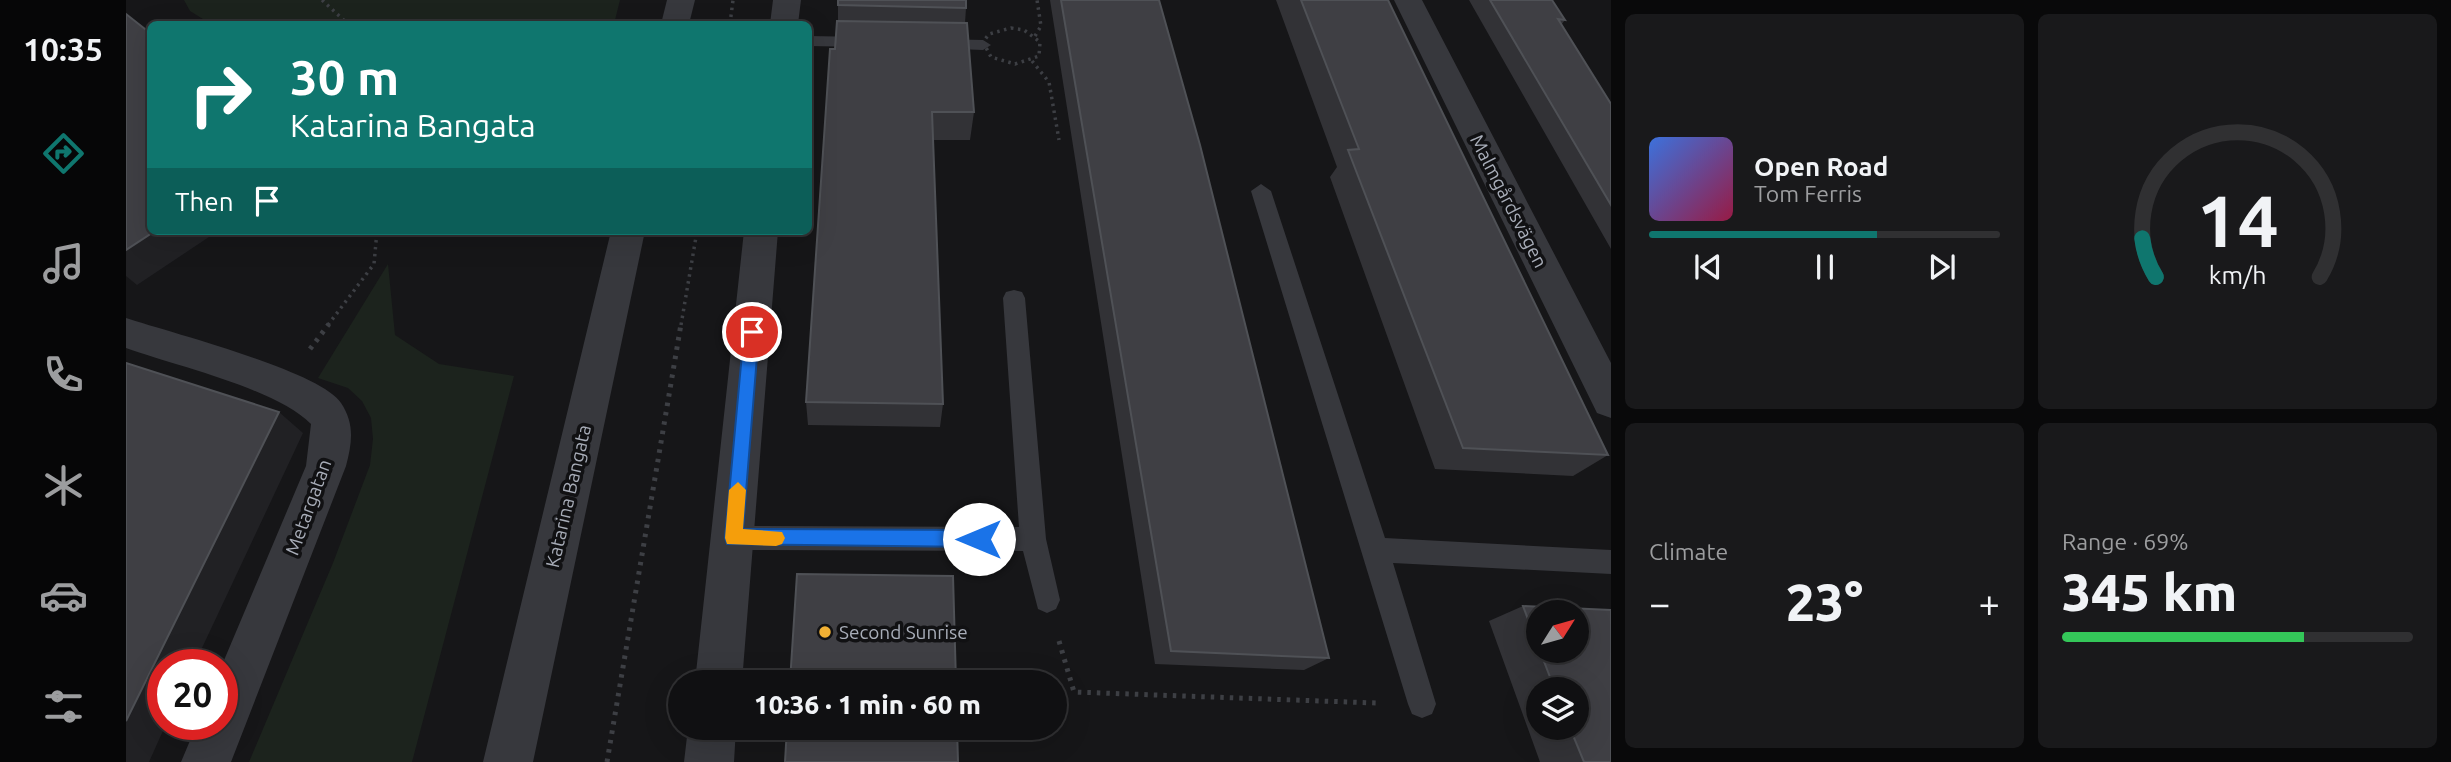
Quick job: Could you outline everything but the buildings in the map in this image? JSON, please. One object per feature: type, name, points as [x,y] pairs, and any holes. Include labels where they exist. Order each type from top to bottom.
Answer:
[{"type":"street","points":[[676,21],[681,0]]},
{"type":"street","points":[[784,21],[787,0]]},
{"type":"street","name":"Malmgårdsvägen","points":[[1408,0],[1611,401]]},
{"type":"street","name":"Katarina Bangata","points":[[508,762],[627,235]]},
{"type":"street","points":[[719,670],[734,538],[761,235]]},
{"type":"street","name":"Metargatan","points":[[126,334],[283,387],[323,410],[333,429],[318,488],[238,685]]},
{"type":"street","name":"Metargatan","points":[[206,762],[215,740]]},
{"type":"street","points":[[709,762],[711,740]]},
{"type":"lane","points":[[812,41],[889,43]]},
{"type":"lane","points":[[916,43],[983,45]]},
{"type":"lane","points":[[1261,191],[1376,550],[1422,704]]},
{"type":"lane","points":[[1014,298],[1033,539],[1047,600]]},
{"type":"lane","points":[[734,538],[1033,539]]},
{"type":"lane","points":[[1376,550],[1611,562]]},
{"type":"path","points":[[322,0],[345,21]]},
{"type":"path","points":[[730,21],[733,0]]},
{"type":"path","points":[[1035,36],[1041,26],[1037,0]]},
{"type":"path","points":[[1032,61],[1049,82],[1059,140]]},
{"type":"path","points":[[283,387],[374,264],[377,235]]},
{"type":"path","points":[[607,762],[696,235]]},
{"type":"path","points":[[1047,600],[1074,692],[1422,704]]},
{"type":"shaded area","points":[[184,0],[620,0],[615,21],[206,21],[190,11]]},
{"type":"shaded area","points":[[388,264],[395,335],[439,364],[514,376],[412,762],[249,762],[333,563],[370,465],[373,439],[371,418],[362,401],[348,388],[318,378]]},
{"type":"slow traffic","points":[[738,490],[734,538],[776,538]]},
{"type":"place","name":"Second Sunrise","points":[[825,632]]},
{"type":"route","points":[[752,332],[734,538],[979,539]]}]
